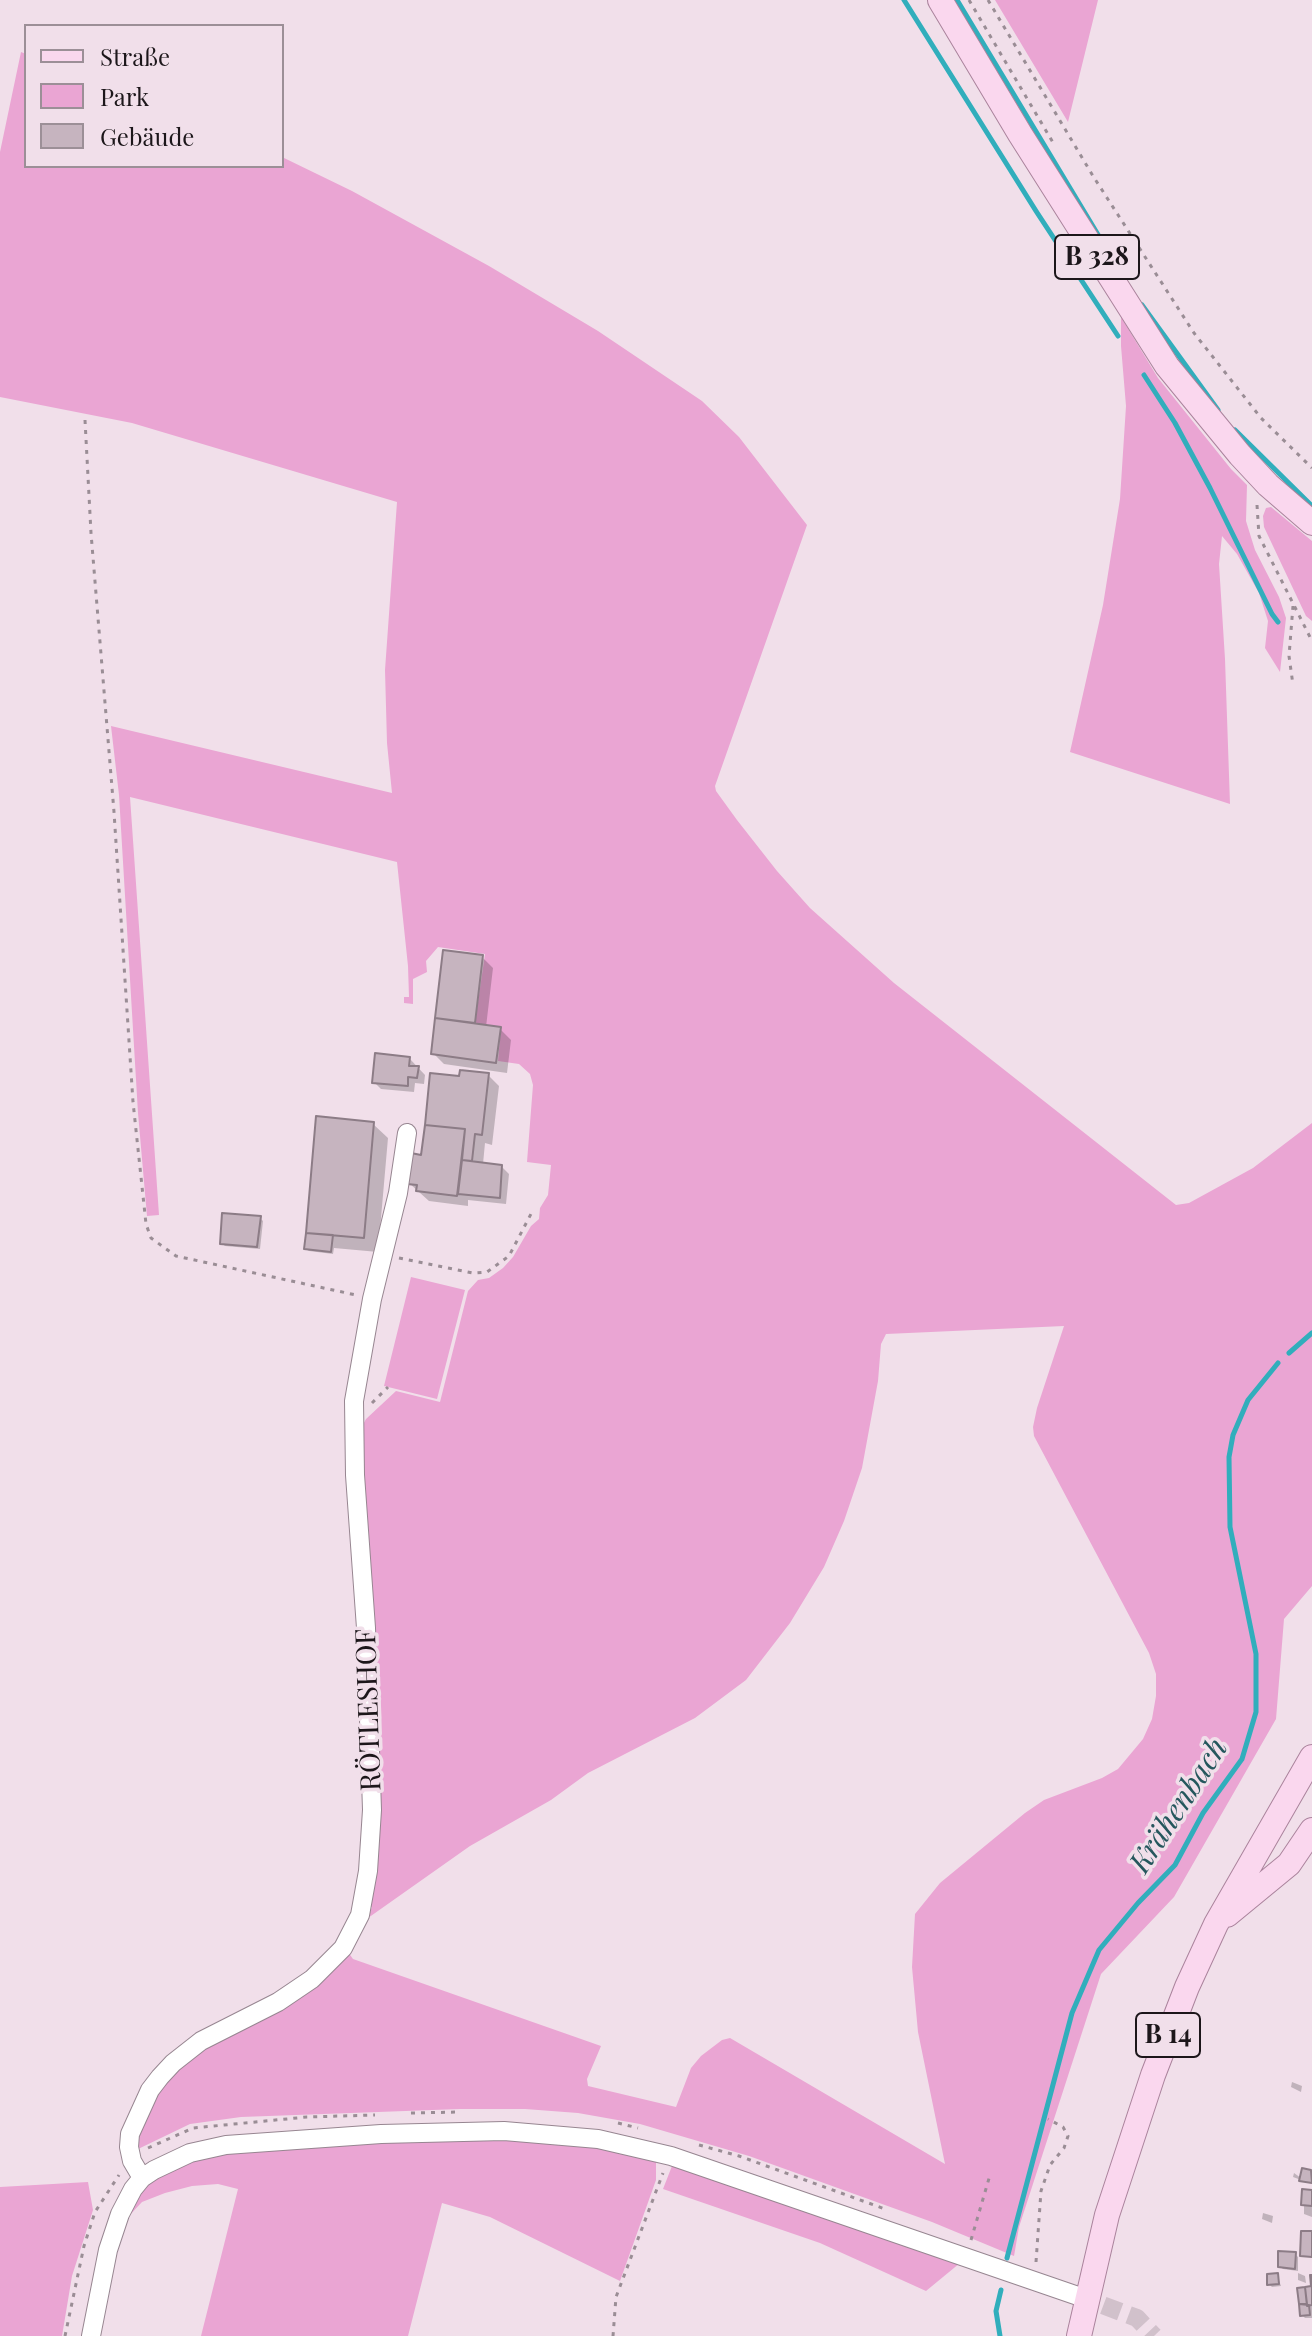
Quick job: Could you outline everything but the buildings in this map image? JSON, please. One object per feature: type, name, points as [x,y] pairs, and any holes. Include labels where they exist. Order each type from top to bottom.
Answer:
[{"type":"main road","name":"B 328","points":[[940,0],[1020,134],[1167,366],[1215,427],[1268,485],[1312,523]]},
{"type":"main road","name":"B 14","points":[[1079,2336],[1107,2215],[1140,2112],[1187,1987],[1216,1924],[1312,1757]]},
{"type":"main road","name":"B 14","points":[[1216,1924],[1289,1864],[1312,1830]]},
{"type":"street","name":"RÖTLESHOF","points":[[142,2178],[132,2161],[130,2134],[143,2102],[160,2077],[201,2041],[278,2002],[312,1979],[343,1948],[360,1915],[368,1871],[372,1810],[354,1401],[372,1299],[398,1193],[407,1133]]},
{"type":"street","points":[[91,2336],[108,2250],[120,2214],[142,2178],[190,2153],[226,2145],[381,2134],[504,2131],[598,2139],[671,2156],[1078,2296]]},
{"type":"path","points":[[969,0],[1059,154]]},
{"type":"path","points":[[988,0],[1093,176],[1194,333],[1261,418],[1312,468]]},
{"type":"path","points":[[85,420],[133,1102],[146,1224],[151,1238],[176,1256],[372,1299]]},
{"type":"path","points":[[1268,485],[1260,495],[1257,528],[1263,548],[1312,641]]},
{"type":"path","points":[[1293,603],[1289,656],[1293,685]]},
{"type":"path","points":[[384,1255],[456,1271],[487,1272],[509,1256],[532,1212]]},
{"type":"path","points":[[1036,2281],[1041,2191],[1050,2165],[1064,2148],[1068,2136],[1063,2127],[1048,2119]]},
{"type":"path","points":[[613,2336],[616,2297],[671,2156]]},
{"type":"path","points":[[970,2248],[990,2175]]},
{"type":"green space","points":[[995,0],[1098,0],[1068,122]]},
{"type":"green space","points":[[21,52],[24,53],[24,168],[284,168],[284,158],[352,191],[489,266],[598,331],[702,401],[739,437],[807,525],[715,786],[777,871],[810,908],[894,983],[1176,1205],[1189,1203],[1253,1168],[1312,1123],[1312,1586],[1284,1619],[1276,1719],[1174,1897],[1101,1974],[1019,2227],[1014,2256],[932,2222],[749,2156],[640,2124],[578,2113],[460,2109],[241,2117],[190,2124],[136,2150],[135,2138],[165,2076],[348,1952],[353,1959],[601,2046],[587,2079],[588,2086],[676,2107],[691,2068],[701,2056],[722,2040],[730,2038],[945,2164],[918,2032],[912,1967],[915,1914],[940,1883],[1025,1813],[1044,1800],[1118,1769],[1143,1739],[1152,1719],[1156,1674],[1149,1653],[1034,1436],[1037,1408],[1064,1326],[886,1334],[881,1344],[878,1381],[862,1468],[844,1521],[824,1567],[790,1623],[746,1680],[695,1718],[588,1773],[551,1800],[470,1846],[368,1918],[372,1907],[368,1906],[359,1432],[366,1419],[396,1391],[440,1402],[468,1291],[478,1280],[489,1278],[503,1268],[539,1219],[540,1208],[548,1195],[551,1165],[527,1162],[533,1085],[530,1074],[519,1064],[498,1061],[501,1027],[475,1023],[485,954],[438,947],[426,961],[427,972],[413,979],[413,1004],[404,1003],[404,997],[409,997],[408,966],[397,862],[130,797],[159,1215],[147,1216],[119,795],[111,726],[392,793],[385,670],[397,502],[132,423],[0,397],[0,152]]},
{"type":"green space","points":[[1121,317],[1158,378],[1247,485],[1246,521],[1255,550],[1286,618],[1280,672],[1265,648],[1268,621],[1259,593],[1237,554],[1222,536],[1219,564],[1230,804],[1070,752],[1103,605],[1120,499],[1126,406]]},
{"type":"green space","points":[[1271,507],[1312,541],[1312,621],[1306,616],[1264,527],[1263,516],[1266,508]]},
{"type":"green space","points":[[411,1277],[465,1290],[437,1399],[384,1386]]},
{"type":"green space","points":[[506,2140],[596,2147],[656,2161],[656,2180],[620,2281],[490,2217],[442,2203],[408,2336],[201,2336],[238,2189],[218,2184],[192,2186],[142,2202],[128,2217],[138,2196],[152,2181],[167,2171],[209,2154],[320,2144]]},
{"type":"green space","points":[[672,2166],[960,2263],[926,2291],[820,2243],[663,2189]]},
{"type":"green space","points":[[88,2182],[93,2210],[72,2276],[62,2336],[0,2336],[0,2187]]},
{"type":"waterway","points":[[904,0],[1118,336]]},
{"type":"waterway","points":[[957,0],[1109,253]]},
{"type":"waterway","points":[[1142,305],[1218,410]]},
{"type":"waterway","points":[[1144,375],[1175,423],[1278,622]]},
{"type":"waterway","points":[[1235,430],[1312,506]]},
{"type":"waterway","name":"Krähenbach","points":[[1289,1353],[1312,1333]]},
{"type":"waterway","name":"Krähenbach","points":[[1007,2258],[1072,2013],[1099,1950],[1175,1865],[1203,1813],[1242,1759],[1256,1712],[1256,1654],[1230,1527],[1229,1457],[1233,1435],[1248,1400],[1278,1363]]},
{"type":"waterway","name":"Krähenbach","points":[[1000,2336],[996,2311],[1001,2290]]},
{"type":"tunnel","points":[[1078,2296],[1137,2318],[1154,2336]]}]
